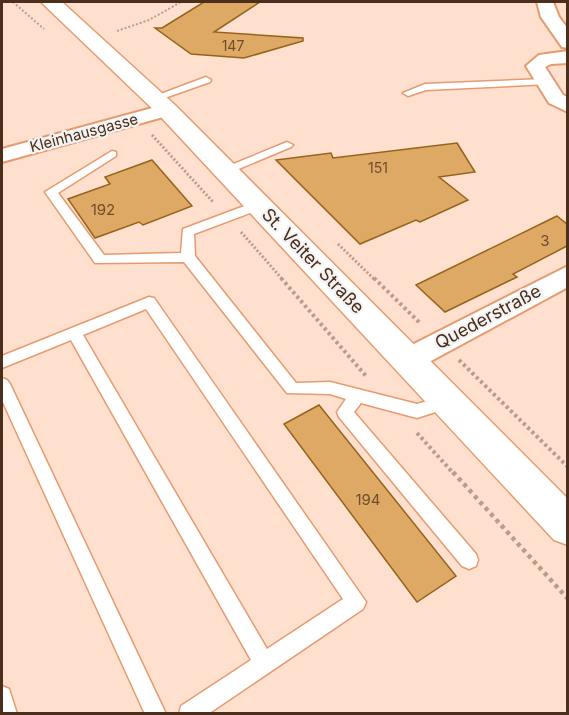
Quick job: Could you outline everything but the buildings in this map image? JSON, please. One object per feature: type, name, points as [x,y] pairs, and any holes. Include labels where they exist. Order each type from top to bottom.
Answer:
[{"type":"main road","name":"St. Veiter Straße","points":[[51,2],[90,39],[153,109],[225,170],[567,527]]},
{"type":"street","points":[[545,2],[550,17],[567,43]]},
{"type":"street","points":[[567,57],[548,58],[539,61],[535,66],[556,99],[567,106]]},
{"type":"street","name":"Kleinhausgasse","points":[[2,156],[153,109]]},
{"type":"street","name":"Quederstraße","points":[[408,360],[567,275]]},
{"type":"lane","points":[[153,109],[206,80]]},
{"type":"lane","points":[[408,93],[425,87],[545,82]]},
{"type":"lane","points":[[225,170],[287,145]]},
{"type":"lane","points":[[112,154],[51,192],[100,260],[188,256]]},
{"type":"lane","points":[[259,205],[188,232],[188,256],[292,389],[330,388],[417,411],[448,401]]},
{"type":"lane","points":[[2,362],[149,302],[356,602],[189,714]]},
{"type":"lane","points":[[74,333],[264,663]]},
{"type":"lane","points":[[2,384],[156,714]]},
{"type":"lane","points":[[357,396],[345,412],[469,560]]},
{"type":"lane","points":[[2,696],[7,714]]},
{"type":"path","points":[[13,2],[45,30]]},
{"type":"path","points":[[90,39],[149,20],[181,2]]},
{"type":"path","points":[[153,109],[227,217],[567,599]]}]
